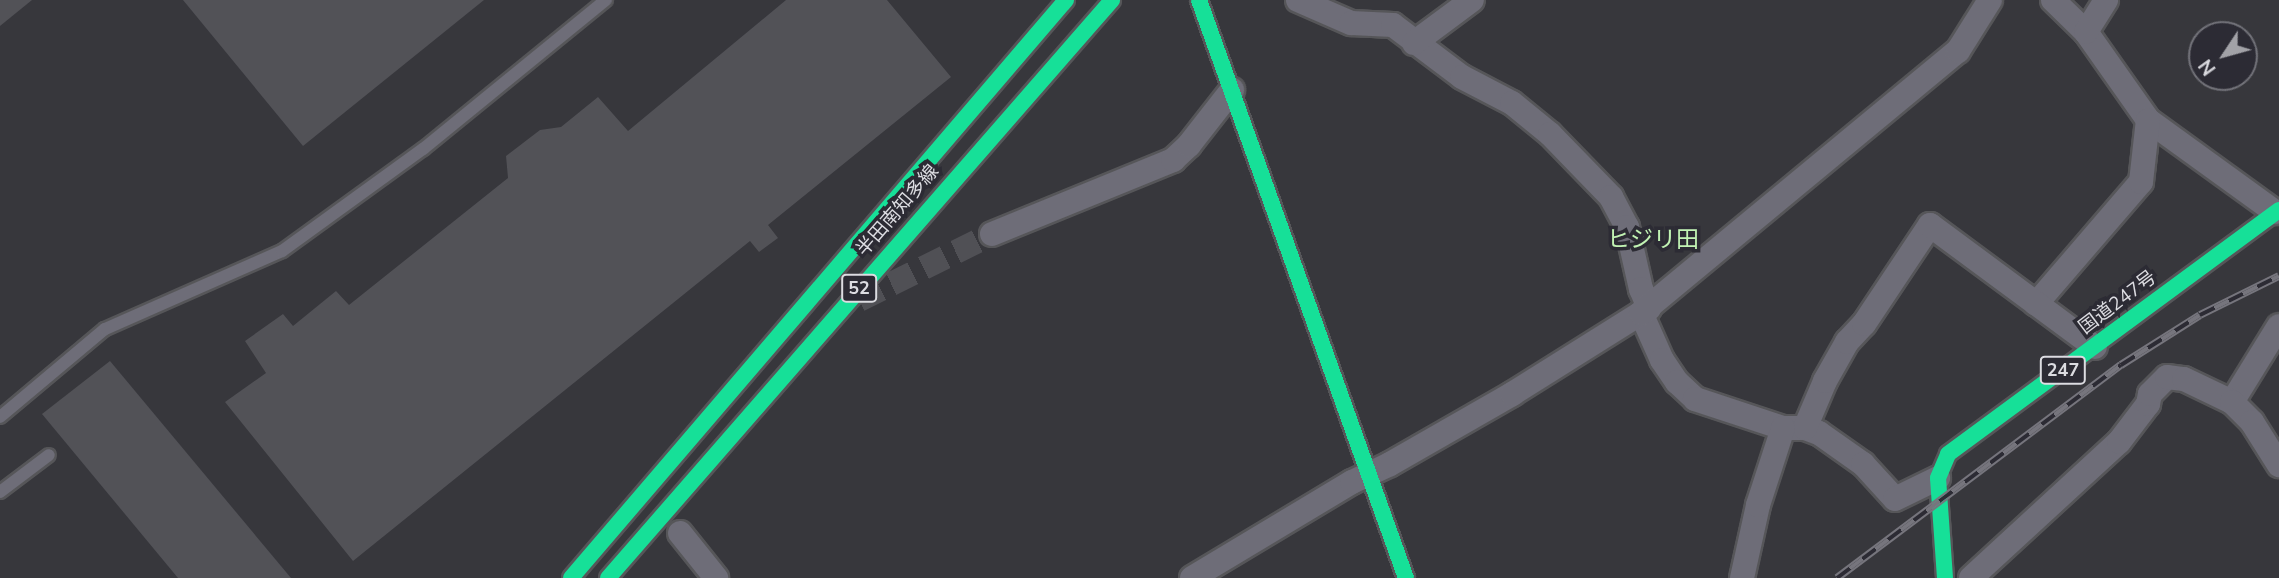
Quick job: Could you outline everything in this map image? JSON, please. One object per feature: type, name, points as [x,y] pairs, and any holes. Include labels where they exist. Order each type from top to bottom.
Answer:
[{"type":"main road","name":"半田南知多線","points":[[571,578],[1066,0]]},
{"type":"main road","name":"半田南知多線","points":[[608,578],[1112,0]]},
{"type":"main road","points":[[1199,0],[1406,578]]},
{"type":"main road","name":"国道247号","points":[[1938,478],[1948,454],[2277,211]]},
{"type":"main road","points":[[1938,478],[1945,578]]},
{"type":"street","points":[[1298,0],[1351,23],[1393,25],[1462,77],[1512,103],[1589,171],[1611,197],[1628,227],[1645,310],[1662,360],[1677,382],[1695,398],[1794,428],[1849,452],[1895,499],[1938,478]]},
{"type":"street","points":[[1414,43],[1472,0]]},
{"type":"street","points":[[1192,578],[1370,473],[1512,394],[1645,310],[1958,51],[1990,0]]},
{"type":"street","points":[[2053,0],[2086,32],[2148,121],[2277,211]]},
{"type":"street","points":[[2086,32],[2106,0]]},
{"type":"street","points":[[992,234],[1173,160],[1189,145],[1232,90]]},
{"type":"street","points":[[2036,304],[2141,182],[2148,121]]},
{"type":"street","points":[[1742,578],[1758,505],[1794,428],[1847,342],[1864,324],[1930,225],[2095,347]]},
{"type":"street","points":[[2232,402],[2279,326]]},
{"type":"street","points":[[1970,578],[2119,442],[2148,404],[2150,394],[2167,377],[2184,379],[2232,402],[2252,422],[2279,465]]},
{"type":"street","points":[[680,533],[716,578]]},
{"type":"lane","points":[[0,417],[105,329],[282,251],[423,149],[606,0]]},
{"type":"lane","points":[[0,492],[49,455]]},
{"type":"building","points":[[0,0],[32,0],[0,26]]},
{"type":"building","points":[[183,0],[484,0],[303,146]]},
{"type":"building","points":[[786,0],[887,0],[951,77],[768,225],[778,238],[759,252],[750,241],[353,561],[225,402],[266,373],[245,341],[283,314],[293,326],[336,291],[349,305],[508,178],[506,156],[540,130],[561,127],[598,97],[628,131]]},
{"type":"building","points":[[110,361],[291,578],[178,578],[42,414]]},
{"type":"tunnel","points":[[859,300],[992,234]]},
{"type":"railway","points":[[1837,578],[2121,365],[2200,315],[2279,276]]},
{"type":"traffic: fast","points":[[571,578],[1066,0]]},
{"type":"traffic: fast","points":[[608,578],[1112,0]]},
{"type":"traffic: fast","points":[[1199,0],[1406,578]]},
{"type":"traffic: fast","points":[[1945,578],[1938,478],[1948,454],[2279,210]]},
{"type":"district","name":"ヒジリ田","points":[[1653,240]]}]
